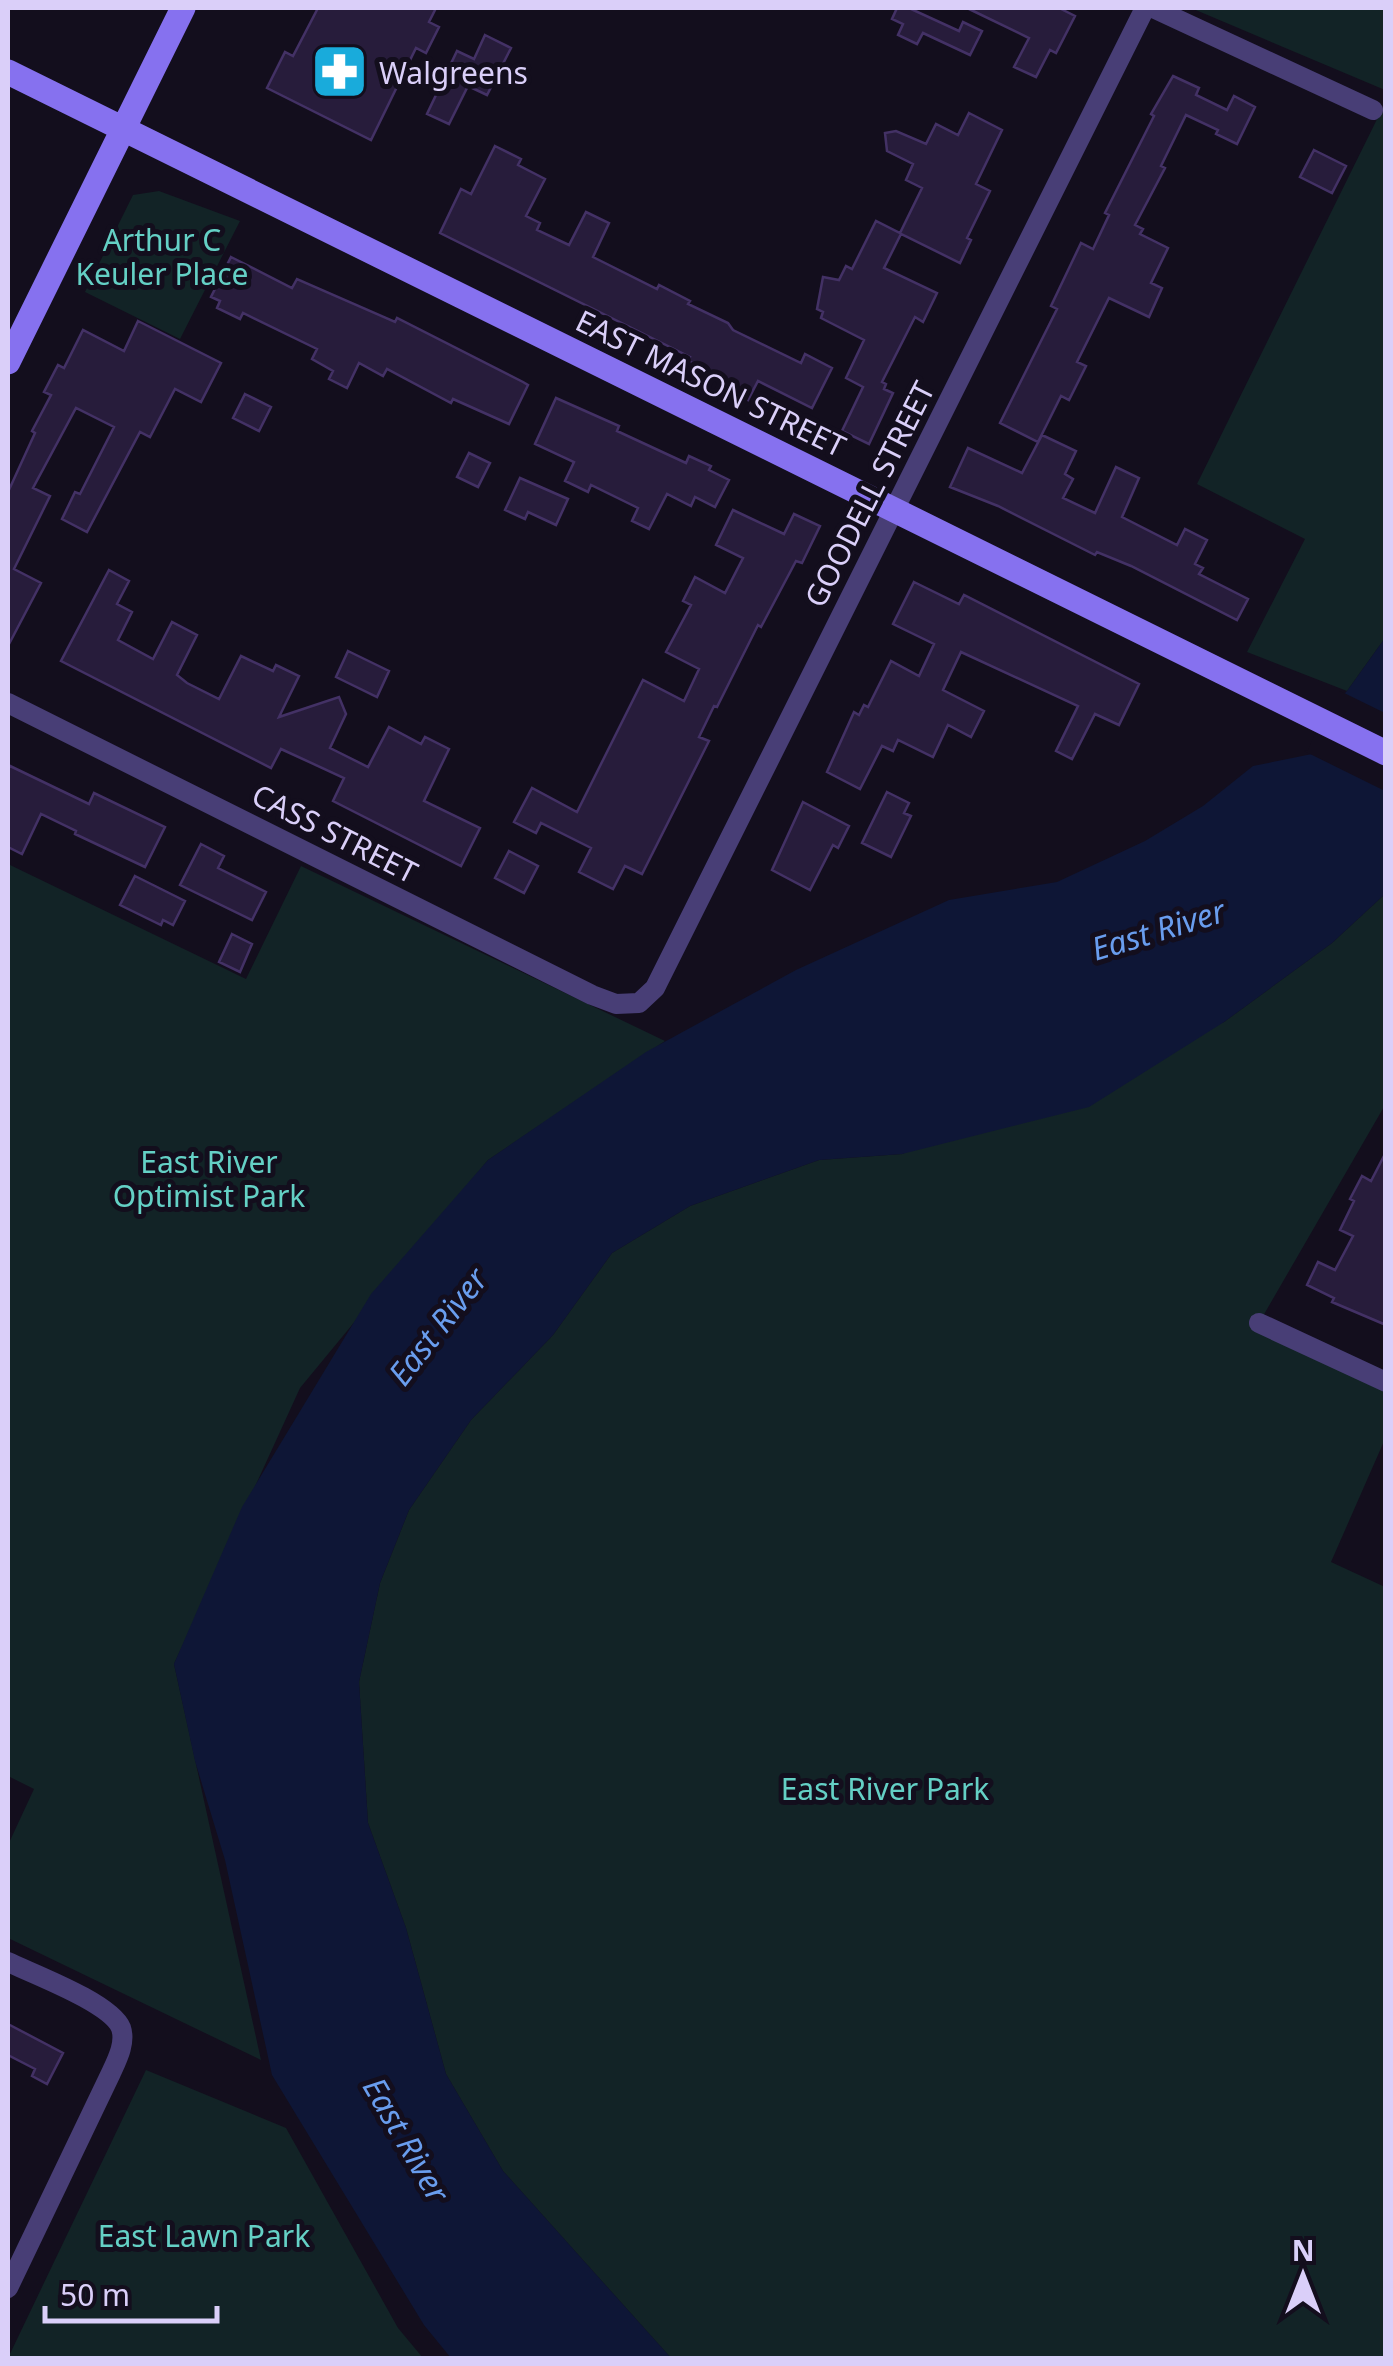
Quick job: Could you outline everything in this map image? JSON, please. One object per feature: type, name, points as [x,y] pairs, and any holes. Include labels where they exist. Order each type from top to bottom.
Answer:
[{"type":"main road","points":[[8,362],[184,8]]},
{"type":"main road","name":"EAST MASON STREET","points":[[8,72],[1386,753]]},
{"type":"street","name":"GOODELL STREET","points":[[640,1003],[655,988],[1144,8]]},
{"type":"street","points":[[1152,8],[1372,110]]},
{"type":"street","name":"CASS STREET","points":[[8,703],[592,995],[616,1004],[640,1003]]},
{"type":"street","points":[[1259,1323],[1386,1382]]},
{"type":"street","points":[[8,1962],[98,2006],[121,2029],[120,2054],[8,2288]]},
{"type":"green space","points":[[1191,8],[1385,8],[1385,90]]},
{"type":"green space","points":[[1385,103],[1385,638],[1347,691],[1247,652],[1305,539],[1197,484]]},
{"type":"green space","name":"Arthur C Keuler Place","points":[[159,191],[240,221],[180,339],[85,292],[133,195]]},
{"type":"green space","name":"East River Optimist Park","points":[[8,864],[246,979],[301,866],[665,1041],[488,1160],[300,1388],[174,1664],[261,2060],[8,1938],[8,1845],[34,1789],[8,1776]]},
{"type":"green space","name":"East River Park","points":[[1385,894],[1385,1105],[1259,1323],[1385,1382],[1385,1439],[1331,1562],[1385,1587],[1385,2358],[671,2358],[503,2171],[446,2074],[406,1928],[368,1823],[359,1682],[380,1583],[409,1510],[471,1420],[553,1335],[612,1253],[690,1206],[819,1160],[902,1154],[1224,1022],[1332,943]]},
{"type":"green space","name":"East Lawn Park","points":[[146,2070],[286,2128],[398,2328],[423,2358],[8,2358]]},
{"type":"water","name":"East River","points":[[1385,638],[1385,894],[1332,943],[1224,1022],[1089,1107],[902,1154],[819,1160],[690,1206],[612,1253],[553,1335],[471,1420],[409,1510],[380,1583],[359,1682],[368,1823],[406,1928],[446,2074],[503,2171],[671,2358],[451,2358],[424,2325],[272,2075],[225,1860],[195,1761],[174,1664],[242,1507],[371,1294],[488,1160],[646,1052],[796,970],[949,900],[1057,882],[1145,841],[1203,806],[1253,766],[1312,754],[1320,720],[1347,691]]},
{"type":"pier","points":[[1340,691],[1385,713],[1385,791],[1304,751],[1308,750],[1327,705]]},
{"type":"building","name":"Walgreens","points":[[318,8],[436,8],[429,22],[439,27],[426,53],[416,48],[371,140],[267,88],[285,52],[293,56]]},
{"type":"building","points":[[897,8],[909,8],[959,31],[963,22],[982,31],[970,55],[923,33],[917,44],[898,35],[903,24],[892,19]]},
{"type":"building","points":[[967,8],[1059,8],[1075,16],[1056,53],[1050,50],[1036,77],[1014,67],[1029,38]]},
{"type":"building","points":[[485,35],[511,48],[487,95],[468,86],[449,124],[427,114],[457,51],[474,59]]},
{"type":"building","points":[[1173,76],[1199,88],[1196,95],[1227,110],[1234,96],[1255,107],[1237,144],[1186,115],[1161,166],[1165,168],[1135,225],[1143,229],[1140,234],[1168,248],[1151,283],[1162,288],[1149,317],[1109,298],[1077,362],[1086,366],[1069,400],[1061,396],[1038,442],[1000,423],[1057,309],[1051,306],[1081,243],[1093,249],[1109,215],[1105,213]]},
{"type":"building","points":[[969,113],[1002,130],[976,184],[990,191],[967,238],[971,240],[960,263],[901,234],[884,268],[937,293],[923,322],[915,317],[882,382],[886,384],[884,389],[893,393],[869,444],[842,431],[863,387],[846,378],[864,340],[821,318],[823,312],[817,309],[823,277],[839,280],[846,266],[852,269],[876,221],[900,233],[922,188],[906,180],[913,164],[887,151],[885,133],[896,131],[926,144],[936,124],[958,135]]},
{"type":"building","points":[[495,146],[521,159],[518,165],[545,179],[526,216],[540,223],[537,230],[569,245],[586,212],[609,223],[593,257],[657,289],[659,285],[728,323],[733,330],[801,363],[805,354],[832,368],[812,408],[758,381],[748,400],[724,388],[728,380],[688,361],[690,357],[440,233],[461,189],[471,194]]},
{"type":"building","points":[[1314,150],[1346,166],[1332,193],[1300,177]]},
{"type":"building","points":[[231,257],[292,288],[297,279],[395,322],[397,318],[528,385],[509,424],[453,399],[451,403],[387,369],[383,376],[359,363],[347,388],[329,379],[333,371],[312,359],[317,349],[243,313],[240,319],[217,308],[220,301],[211,297]]},
{"type":"building","points":[[138,321],[221,363],[201,402],[175,389],[150,437],[140,432],[87,532],[62,519],[75,492],[80,494],[114,427],[76,408],[33,488],[50,496],[14,569],[41,583],[8,646],[8,492],[51,395],[44,392],[58,365],[64,368],[83,330],[124,351]]},
{"type":"building","points":[[245,394],[271,407],[259,431],[233,418]]},
{"type":"building","points":[[556,398],[619,426],[617,431],[686,463],[689,456],[711,466],[709,470],[729,480],[715,507],[695,497],[691,506],[667,494],[649,529],[632,521],[638,508],[591,485],[588,492],[565,481],[574,462],[535,444]]},
{"type":"building","points":[[1042,435],[1076,451],[1065,474],[1073,479],[1063,498],[1095,513],[1116,467],[1139,478],[1122,517],[1177,545],[1185,529],[1207,540],[1195,564],[1203,568],[1199,574],[1248,599],[1237,620],[1131,566],[1097,552],[1095,555],[998,506],[950,487],[968,448],[1022,473]]},
{"type":"building","points":[[469,453],[490,463],[478,487],[457,477]]},
{"type":"building","points":[[520,478],[568,499],[556,525],[528,512],[525,519],[505,510]]},
{"type":"building","points":[[733,510],[784,534],[794,514],[820,526],[802,563],[796,561],[717,707],[714,706],[699,737],[709,741],[642,874],[625,866],[613,889],[579,872],[591,848],[541,823],[536,833],[514,822],[532,788],[577,812],[643,680],[684,701],[699,669],[666,652],[691,605],[683,601],[695,577],[725,593],[743,558],[716,545]]},
{"type":"building","points":[[109,570],[129,581],[117,604],[132,612],[118,640],[153,659],[172,622],[197,635],[177,675],[187,683],[219,699],[241,656],[273,671],[276,665],[299,676],[279,717],[339,697],[346,714],[330,748],[368,767],[389,727],[421,744],[425,737],[449,749],[424,801],[480,828],[461,866],[333,801],[344,778],[281,749],[271,768],[61,661]]},
{"type":"building","points":[[914,582],[959,604],[964,595],[1139,684],[1119,725],[1095,714],[1072,759],[1056,751],[1078,706],[961,652],[943,690],[984,711],[971,737],[948,725],[933,757],[898,740],[893,751],[882,746],[860,789],[827,772],[854,712],[859,715],[864,705],[868,707],[891,661],[919,676],[934,644],[893,624]]},
{"type":"building","points":[[348,651],[389,671],[377,697],[336,677]]},
{"type":"building","points":[[8,765],[89,804],[94,793],[165,827],[145,867],[41,814],[22,854],[8,847]]},
{"type":"building","points":[[887,792],[909,803],[904,813],[911,816],[891,857],[862,843]]},
{"type":"building","points":[[803,802],[849,826],[838,848],[833,845],[810,890],[772,870]]},
{"type":"building","points":[[201,844],[224,856],[218,868],[266,892],[252,920],[180,885]]},
{"type":"building","points":[[509,851],[538,866],[524,893],[495,878]]},
{"type":"building","points":[[135,876],[185,901],[173,925],[163,920],[161,925],[120,905]]},
{"type":"building","points":[[232,934],[252,944],[240,972],[219,962]]},
{"type":"building","points":[[1386,1152],[1386,1325],[1332,1302],[1334,1298],[1307,1285],[1318,1262],[1335,1270],[1353,1236],[1340,1230],[1354,1201],[1350,1199],[1362,1176],[1371,1181]]},
{"type":"building","points":[[8,2024],[63,2053],[47,2084],[32,2076],[35,2069],[8,2055]]},
{"type":"place","name":"Walgreens","points":[[340,72]]}]
